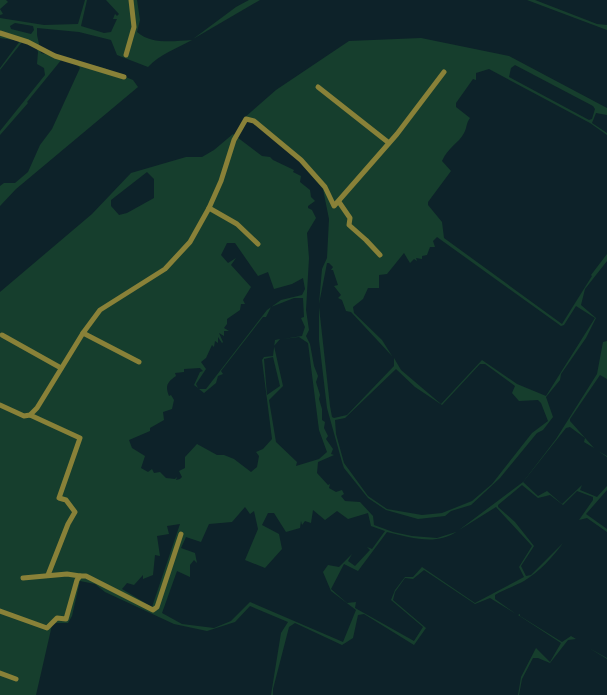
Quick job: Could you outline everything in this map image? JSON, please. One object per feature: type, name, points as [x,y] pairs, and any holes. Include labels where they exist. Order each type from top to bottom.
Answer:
[{"type":"street","points":[[126,55],[134,28],[131,0]]},
{"type":"street","points":[[0,33],[28,42],[55,56],[124,77]]},
{"type":"street","points":[[30,415],[37,408],[83,333],[100,310],[165,269],[190,242],[209,208],[221,181],[234,140],[246,119],[254,121],[301,160],[325,187],[332,205],[334,206],[389,143],[444,72]]},
{"type":"street","points":[[318,87],[389,143]]},
{"type":"street","points":[[339,202],[350,218],[349,225],[380,255]]},
{"type":"street","points":[[209,208],[237,224],[258,244]]},
{"type":"street","points":[[83,333],[139,362]]},
{"type":"street","points":[[2,335],[61,368]]},
{"type":"street","points":[[0,405],[24,416],[30,415],[80,438],[59,498],[66,500],[75,512],[68,524],[48,575]]},
{"type":"street","points":[[23,578],[67,574],[86,576],[153,610],[157,607],[181,534]]},
{"type":"street","points":[[0,611],[47,628],[57,618],[66,619],[80,576]]},
{"type":"street","points":[[0,673],[16,679]]},
{"type":"water","points":[[6,0],[85,0],[78,24],[44,25],[0,18],[0,15],[3,14],[0,9],[8,2]]},
{"type":"water","points":[[87,0],[106,0],[119,14],[117,16],[115,14],[113,19],[117,19],[111,32],[104,33],[81,26]]},
{"type":"water","points":[[137,0],[249,0],[236,7],[193,39],[260,0],[527,0],[607,30],[607,108],[509,56],[421,38],[349,41],[276,90],[243,119],[253,123],[291,152],[323,189],[329,219],[327,258],[322,269],[319,304],[327,263],[329,263],[333,267],[331,270],[333,270],[338,285],[334,286],[341,295],[338,298],[342,300],[346,311],[351,312],[392,356],[382,340],[354,313],[353,307],[363,299],[368,288],[379,288],[379,275],[387,274],[404,253],[410,263],[414,259],[417,261],[416,258],[422,259],[422,256],[427,255],[430,247],[435,247],[433,241],[437,237],[561,326],[564,325],[576,306],[595,318],[546,396],[517,384],[482,360],[441,404],[401,370],[394,358],[394,366],[347,415],[334,418],[332,417],[330,406],[319,307],[319,340],[327,408],[342,462],[344,468],[368,498],[386,510],[418,519],[445,516],[451,511],[471,505],[500,478],[537,433],[543,430],[553,417],[546,397],[560,380],[561,374],[586,338],[596,318],[581,305],[585,289],[607,261],[607,341],[603,342],[597,374],[556,439],[523,482],[459,530],[496,507],[532,546],[519,567],[524,577],[475,603],[422,567],[413,577],[405,577],[395,590],[391,600],[423,627],[414,641],[355,608],[356,602],[347,603],[331,589],[344,564],[358,571],[387,532],[413,538],[440,539],[456,532],[437,538],[412,536],[393,532],[374,525],[373,516],[360,502],[345,501],[341,496],[344,494],[342,490],[336,492],[329,488],[330,484],[328,485],[317,473],[318,462],[334,455],[331,454],[333,449],[326,439],[328,436],[324,428],[325,422],[322,420],[322,409],[319,399],[320,395],[316,382],[318,376],[314,366],[310,344],[306,336],[309,330],[306,310],[309,258],[307,233],[316,218],[308,206],[315,201],[311,197],[310,190],[300,182],[301,176],[293,172],[294,170],[273,160],[270,157],[262,156],[233,134],[214,150],[202,157],[186,157],[131,173],[92,214],[0,292],[0,206],[16,189],[138,87],[133,80],[104,68],[41,53],[37,28],[79,32],[111,40],[117,55],[148,67],[163,55],[192,40],[156,41],[137,32],[140,20]]},
{"type":"water","points":[[535,0],[607,0],[607,25],[597,24]]},
{"type":"water","points":[[15,23],[33,26],[34,30],[31,34],[11,29],[10,26]]},
{"type":"water","points":[[0,38],[20,41],[0,68]]},
{"type":"water","points":[[22,42],[36,46],[38,52],[37,64],[44,68],[45,75],[0,131],[0,70]]},
{"type":"water","points":[[62,59],[75,62],[80,68],[52,129],[40,145],[28,172],[15,183],[4,183],[0,186],[0,135],[28,103],[27,102]]},
{"type":"water","points":[[515,65],[593,106],[595,109],[592,119],[589,120],[509,77],[511,68]]},
{"type":"water","points":[[489,69],[590,123],[607,135],[607,254],[591,275],[592,276],[562,324],[444,238],[442,222],[428,205],[428,202],[451,171],[442,161],[444,156],[462,136],[470,118],[456,107],[456,103],[473,79],[476,80],[476,73]]},
{"type":"water","points":[[596,113],[607,115],[607,133],[592,123]]},
{"type":"water","points":[[147,172],[154,179],[154,198],[127,213],[119,215],[111,206],[111,200]]},
{"type":"water","points":[[227,243],[235,243],[258,276],[268,272],[274,289],[292,284],[303,278],[305,289],[302,295],[281,300],[271,307],[294,298],[303,298],[304,317],[301,318],[305,327],[302,336],[283,339],[299,337],[308,343],[319,430],[327,452],[319,459],[296,466],[297,462],[276,442],[269,400],[283,386],[274,347],[273,356],[264,357],[262,360],[272,439],[263,449],[256,452],[259,456],[257,467],[251,472],[234,459],[224,455],[217,455],[197,444],[185,457],[185,468],[179,471],[182,477],[176,480],[177,477],[175,479],[166,478],[160,472],[154,473],[152,469],[148,472],[141,468],[145,456],[132,448],[129,440],[150,431],[150,428],[164,420],[163,412],[172,409],[174,400],[171,395],[169,396],[167,387],[169,382],[176,376],[175,373],[184,372],[184,369],[200,368],[203,371],[200,372],[194,385],[198,388],[196,384],[206,369],[201,362],[206,358],[212,345],[214,347],[215,341],[218,343],[218,337],[222,343],[223,342],[219,333],[224,336],[224,331],[229,331],[224,328],[227,324],[227,319],[240,310],[241,304],[245,304],[243,300],[251,287],[231,265],[236,258],[228,263],[221,255]],"holes":[[[271,307],[266,317],[263,317],[221,371],[223,374],[218,376],[216,383],[204,393],[199,389],[206,389],[267,310]],[[280,339],[274,346],[275,340]]]},
{"type":"water","points":[[273,357],[280,386],[267,395],[264,359]]},
{"type":"water","points":[[480,364],[485,364],[515,386],[512,393],[519,401],[538,400],[541,403],[548,421],[532,433],[492,484],[472,501],[442,513],[422,515],[387,509],[368,496],[344,463],[336,434],[335,420],[345,418],[396,369],[415,387],[442,405]]},
{"type":"water","points":[[600,375],[607,379],[607,456],[598,451],[607,457],[607,486],[597,497],[580,490],[582,485],[562,504],[547,491],[538,496],[523,482],[566,428],[570,427],[585,438],[584,442],[594,448],[570,421],[570,419]]},
{"type":"water","points":[[522,485],[538,498],[550,495],[563,505],[577,491],[593,497],[593,500],[579,520],[587,518],[607,532],[607,658],[589,648],[607,659],[607,695],[519,695],[522,679],[533,658],[538,658],[550,663],[568,640],[576,639],[571,636],[562,642],[520,616],[520,614],[518,615],[561,643],[550,662],[536,648],[521,677],[518,695],[273,695],[273,689],[289,627],[295,623],[342,645],[353,638],[358,615],[364,614],[414,645],[426,628],[393,600],[395,592],[405,578],[413,579],[424,570],[475,604],[490,598],[516,614],[495,599],[495,595],[524,581],[535,573],[550,559],[563,543],[531,575],[526,576],[521,566],[534,546],[515,522],[498,507],[498,505]]},
{"type":"water","points":[[607,490],[607,529],[586,514]]},
{"type":"water","points":[[245,507],[250,514],[254,511],[258,529],[245,560],[265,568],[282,549],[279,534],[262,525],[268,513],[274,513],[286,532],[300,528],[301,521],[302,525],[305,521],[311,523],[313,510],[325,520],[337,511],[348,519],[368,513],[371,526],[385,531],[372,549],[367,547],[370,550],[355,566],[348,561],[352,554],[339,567],[328,565],[323,572],[331,591],[356,610],[343,642],[250,602],[231,621],[214,628],[182,624],[162,613],[177,571],[190,577],[190,565],[194,560],[197,563],[195,553],[181,548],[186,537],[201,542],[209,524],[232,522]]},
{"type":"water","points":[[180,524],[152,607],[122,589],[127,583],[134,585],[143,575],[143,579],[153,575],[155,555],[160,556],[157,536],[169,534],[167,526]]},
{"type":"water","points":[[80,581],[95,584],[105,592],[174,624],[207,631],[235,622],[250,606],[288,622],[281,633],[271,695],[36,695],[52,625],[56,623],[68,623],[72,616]]}]
